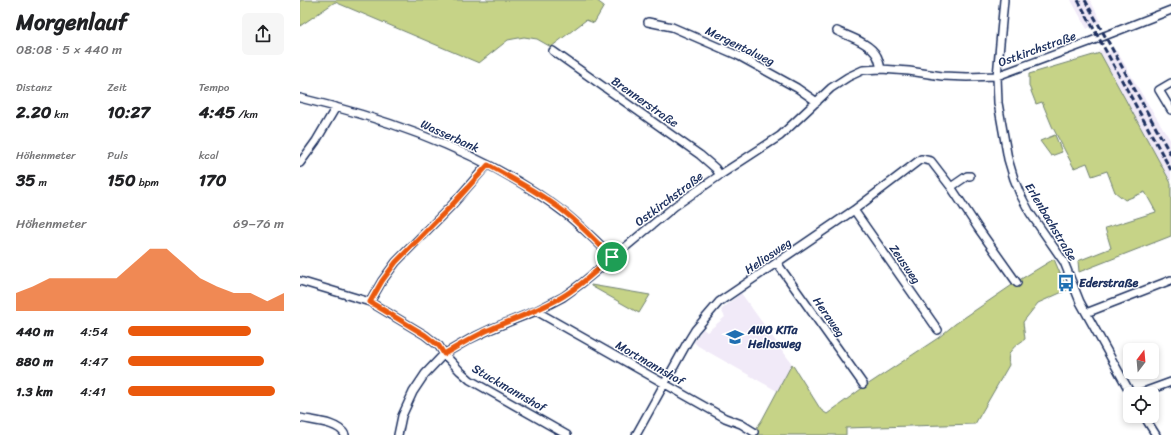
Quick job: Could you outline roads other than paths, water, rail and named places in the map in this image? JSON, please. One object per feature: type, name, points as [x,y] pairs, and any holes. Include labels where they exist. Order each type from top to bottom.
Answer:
[{"type":"street","name":"Erlenbachstraße","points":[[1004,0],[997,76],[998,103],[1008,159],[1014,179],[1030,213],[1064,262],[1080,302],[1127,387]]},
{"type":"street","name":"Ostkirchstraße","points":[[398,435],[402,416],[413,392],[425,374],[444,354],[470,339],[536,310],[563,296],[582,283],[665,214],[720,175],[780,136],[831,88],[848,77],[863,70],[881,69],[909,71],[942,76],[997,76],[1171,10]]},
{"type":"street","name":"Mergentalweg","points":[[648,22],[672,26],[739,56],[797,88],[817,102]]},
{"type":"street","points":[[837,31],[851,37],[877,55],[881,69]]},
{"type":"street","name":"Brennerstraße","points":[[553,51],[700,155],[715,168],[720,175]]},
{"type":"street","points":[[1171,83],[1159,90],[1171,110]]},
{"type":"street","name":"Wasserbank","points":[[300,98],[336,107],[418,133],[488,165],[567,214],[612,257]]},
{"type":"street","points":[[300,163],[316,141],[336,107]]},
{"type":"street","name":"Heliosweg","points":[[636,435],[695,330],[720,302],[854,210],[922,159],[931,161],[951,187],[1017,283]]},
{"type":"street","points":[[370,302],[382,281],[396,262],[452,205],[488,165]]},
{"type":"street","points":[[951,187],[967,176],[970,176]]},
{"type":"street","name":"Zeusweg","points":[[854,210],[938,330]]},
{"type":"street","name":"Heraweg","points":[[777,263],[863,384]]},
{"type":"street","points":[[1086,313],[1171,280]]},
{"type":"street","name":"Stuckmannshof","points":[[300,281],[370,302],[425,335],[439,346],[460,372],[470,380],[568,435]]},
{"type":"street","name":"Mortmannshof","points":[[536,310],[664,384],[725,418],[741,424],[754,432]]},
{"type":"street","points":[[1157,387],[1171,382]]},
{"type":"street","points":[[300,418],[338,426],[345,435]]},
{"type":"street","points":[[1148,423],[1156,435]]},
{"type":"railway","points":[[1078,0],[1171,170]]},
{"type":"railway","points":[[1085,0],[1171,155]]},
{"type":"place","name":"Ederstraße","points":[[1066,283]]},
{"type":"place","name":"AWO KiTa Heliosweg","points":[[735,337]]}]
